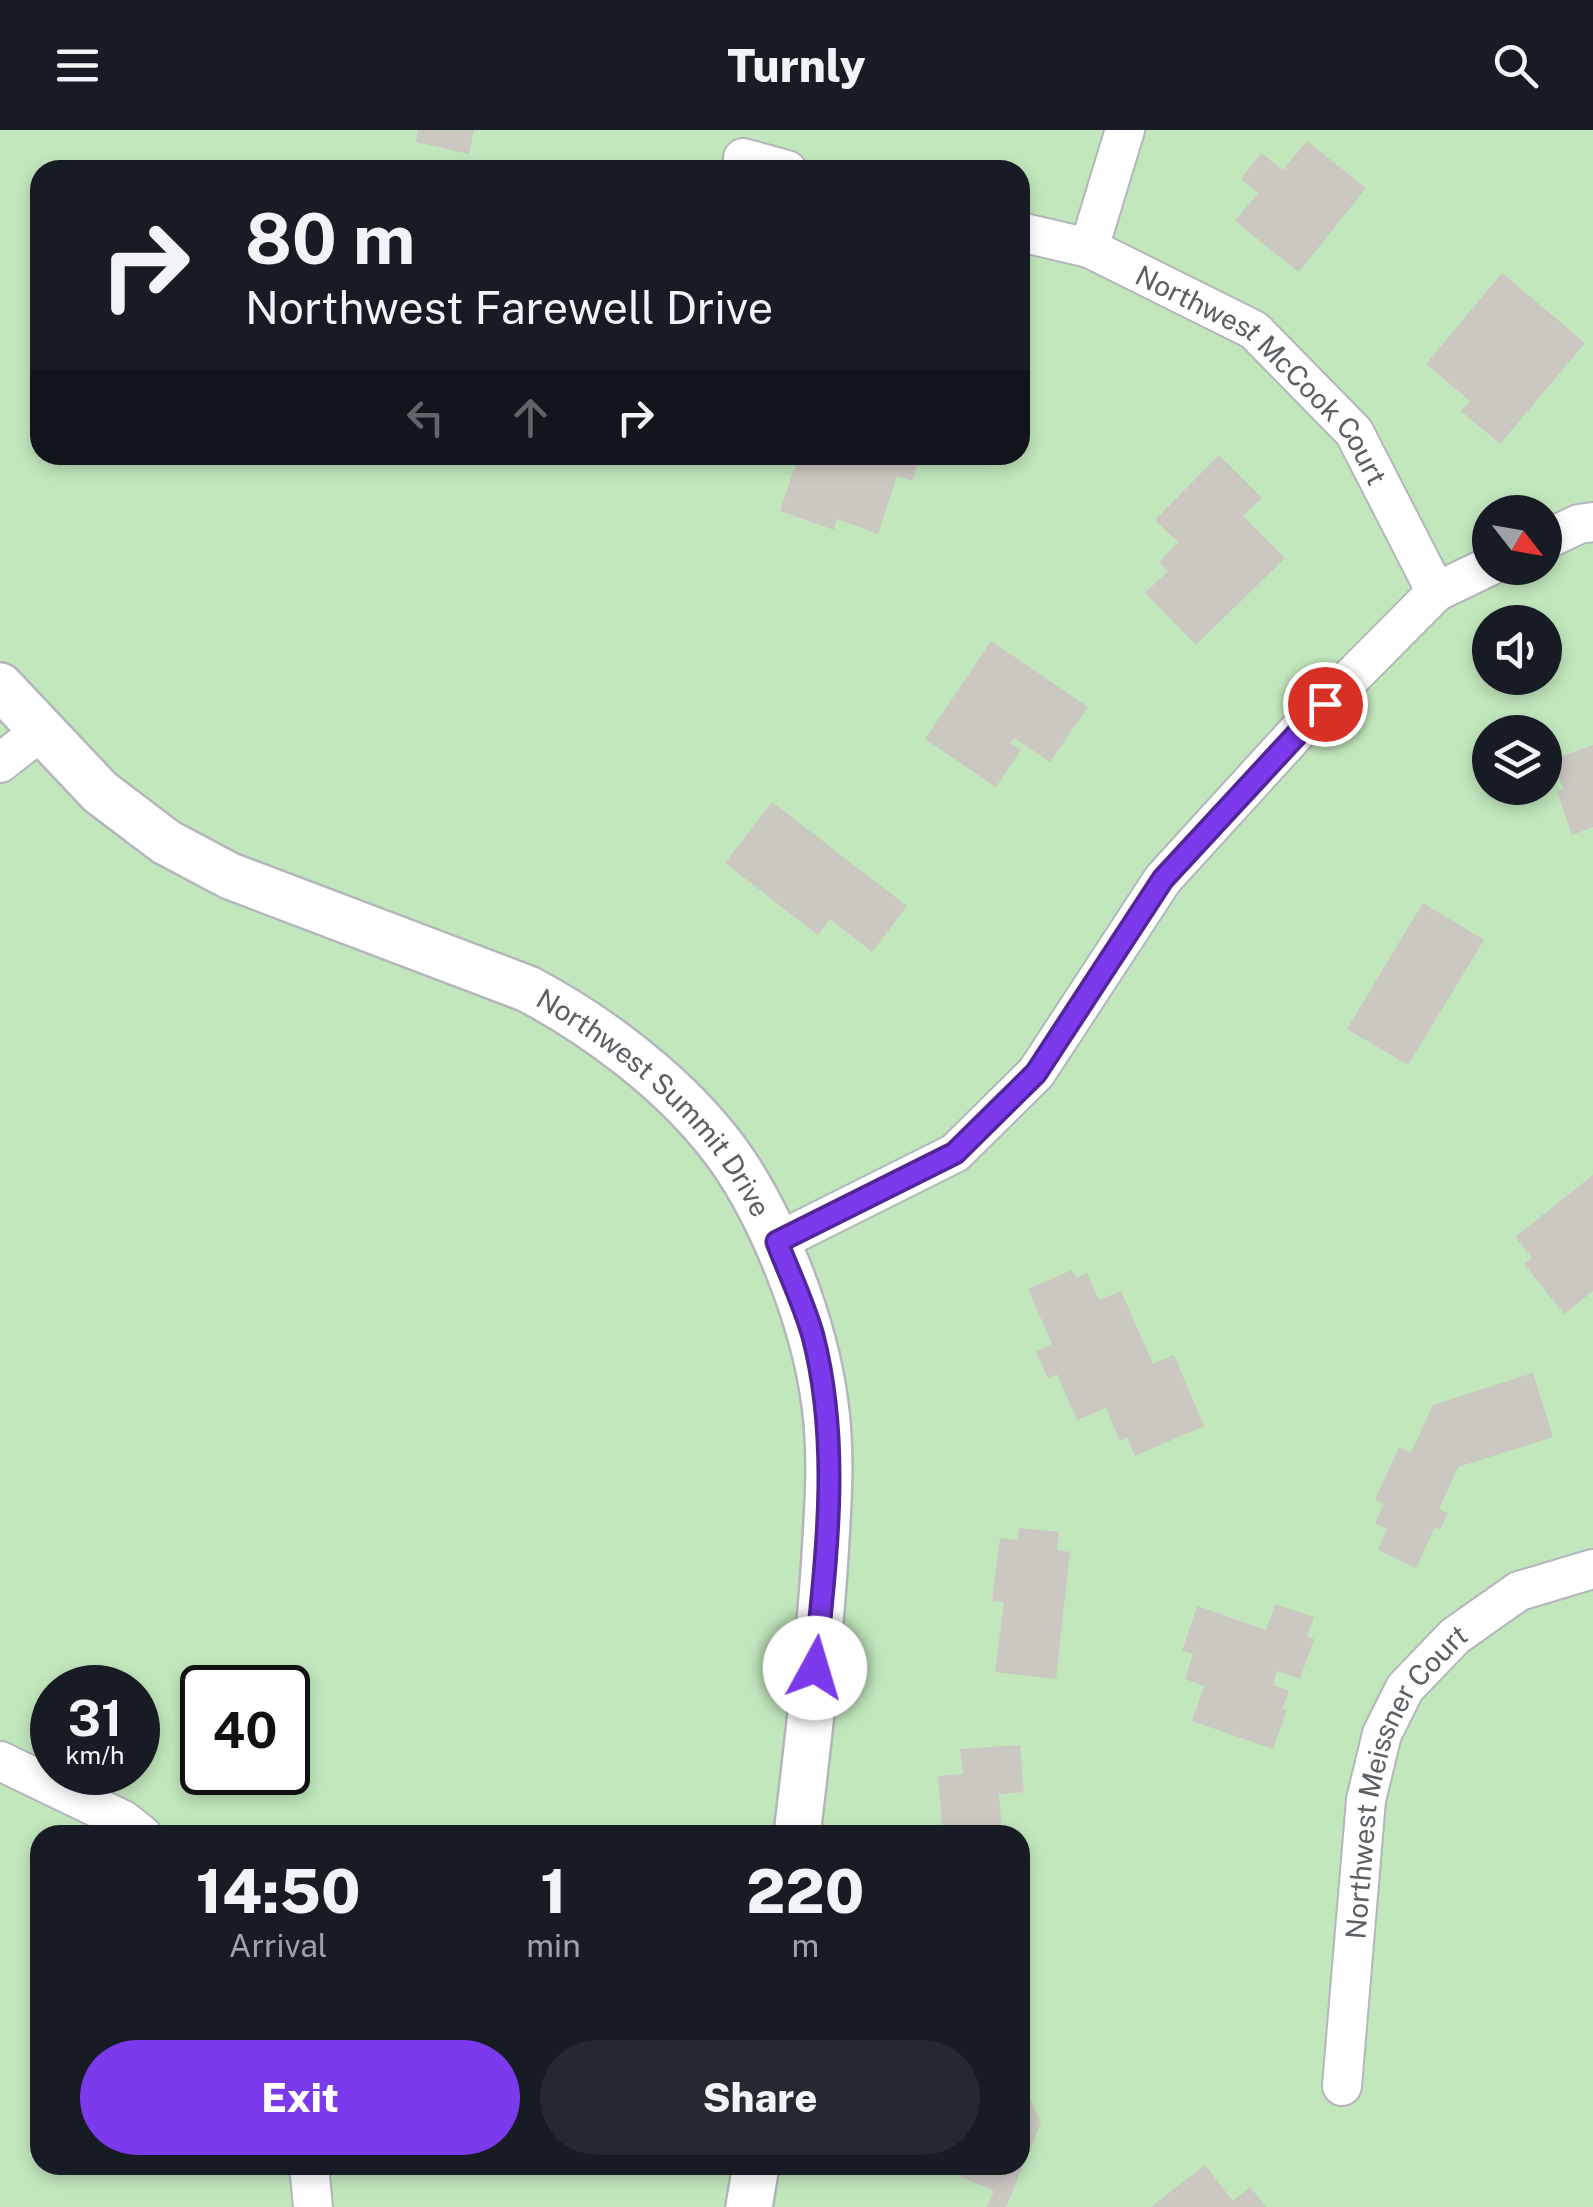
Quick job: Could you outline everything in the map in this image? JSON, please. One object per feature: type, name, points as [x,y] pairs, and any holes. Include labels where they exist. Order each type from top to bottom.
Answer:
[{"type":"street","points":[[1089,248],[1125,130]]},
{"type":"street","points":[[744,158],[751,160]]},
{"type":"street","name":"Northwest McCook Court","points":[[1030,234],[1089,248],[1254,330],[1354,432],[1436,592]]},
{"type":"street","points":[[1562,532],[1593,522]]},
{"type":"street","points":[[777,1242],[955,1153],[1036,1073],[1163,879],[1297,732],[1436,592],[1472,575]]},
{"type":"street","name":"Northwest Summit Drive","points":[[0,686],[100,792],[166,842],[264,889],[528,989],[571,1012],[657,1080],[717,1140],[777,1242],[812,1334],[826,1404],[830,1473],[823,1592],[798,1825]]},
{"type":"street","points":[[0,763],[40,731]]},
{"type":"street","name":"Northwest Meissner Court","points":[[1342,2086],[1366,1800],[1382,1734],[1405,1688],[1454,1636],[1519,1591],[1593,1569]]},
{"type":"street","points":[[0,1762],[129,1825]]},
{"type":"street","points":[[310,2175],[313,2207]]},
{"type":"street","points":[[750,2207],[755,2175]]},
{"type":"green space","points":[[0,130],[1593,130],[1593,2207],[0,2207]]},
{"type":"building","points":[[418,130],[474,130],[469,154],[416,142]]},
{"type":"building","points":[[1307,141],[1366,188],[1299,272],[1235,221],[1258,193],[1241,179],[1261,153],[1283,170]]},
{"type":"building","points":[[1502,273],[1585,343],[1500,444],[1461,411],[1470,401],[1426,364]]},
{"type":"building","points":[[1219,455],[1262,498],[1243,516],[1285,558],[1196,645],[1145,593],[1168,571],[1159,562],[1178,542],[1155,520]]},
{"type":"building","points":[[796,465],[918,465],[912,481],[897,476],[878,534],[837,519],[834,530],[780,511]]},
{"type":"building","points":[[991,641],[1088,707],[1050,762],[1014,738],[1010,743],[1021,750],[996,787],[925,739]]},
{"type":"building","points":[[1593,745],[1593,827],[1572,835],[1562,805],[1562,756]]},
{"type":"building","points":[[772,802],[907,906],[872,952],[830,919],[818,935],[725,863]]},
{"type":"building","points":[[1423,903],[1484,940],[1408,1065],[1347,1029]]},
{"type":"building","points":[[1593,1175],[1593,1291],[1564,1314],[1524,1264],[1532,1258],[1515,1237]]},
{"type":"building","points":[[1072,1270],[1076,1278],[1087,1273],[1099,1300],[1121,1291],[1153,1364],[1174,1355],[1204,1426],[1135,1456],[1127,1437],[1120,1441],[1106,1408],[1077,1420],[1057,1374],[1048,1379],[1036,1351],[1052,1344],[1028,1289]]},
{"type":"building","points":[[1533,1373],[1553,1437],[1458,1467],[1439,1509],[1448,1513],[1440,1530],[1435,1527],[1416,1568],[1378,1550],[1387,1529],[1375,1523],[1384,1504],[1375,1500],[1399,1447],[1411,1453],[1433,1405]]},
{"type":"building","points":[[1019,1528],[1059,1532],[1057,1550],[1070,1552],[1056,1679],[995,1672],[1004,1602],[992,1601],[1000,1538],[1017,1540]]},
{"type":"building","points":[[1275,1604],[1314,1617],[1307,1636],[1314,1639],[1300,1679],[1277,1671],[1273,1685],[1289,1691],[1282,1709],[1287,1710],[1273,1749],[1192,1721],[1204,1686],[1185,1679],[1193,1654],[1182,1651],[1197,1606],[1266,1630]]},
{"type":"building","points":[[1020,1745],[1024,1792],[999,1794],[1001,1825],[942,1825],[938,1776],[963,1774],[960,1749]]},
{"type":"building","points":[[1030,2099],[1041,2123],[1030,2149]]},
{"type":"building","points":[[1205,2165],[1233,2201],[1250,2187],[1266,2207],[1151,2207]]},
{"type":"building","points":[[1019,2175],[1006,2207],[987,2207],[994,2191],[959,2176]]},
{"type":"route","points":[[815,1668],[830,1473],[826,1404],[812,1334],[777,1242],[955,1153],[1036,1073],[1163,879],[1325,704]]}]
